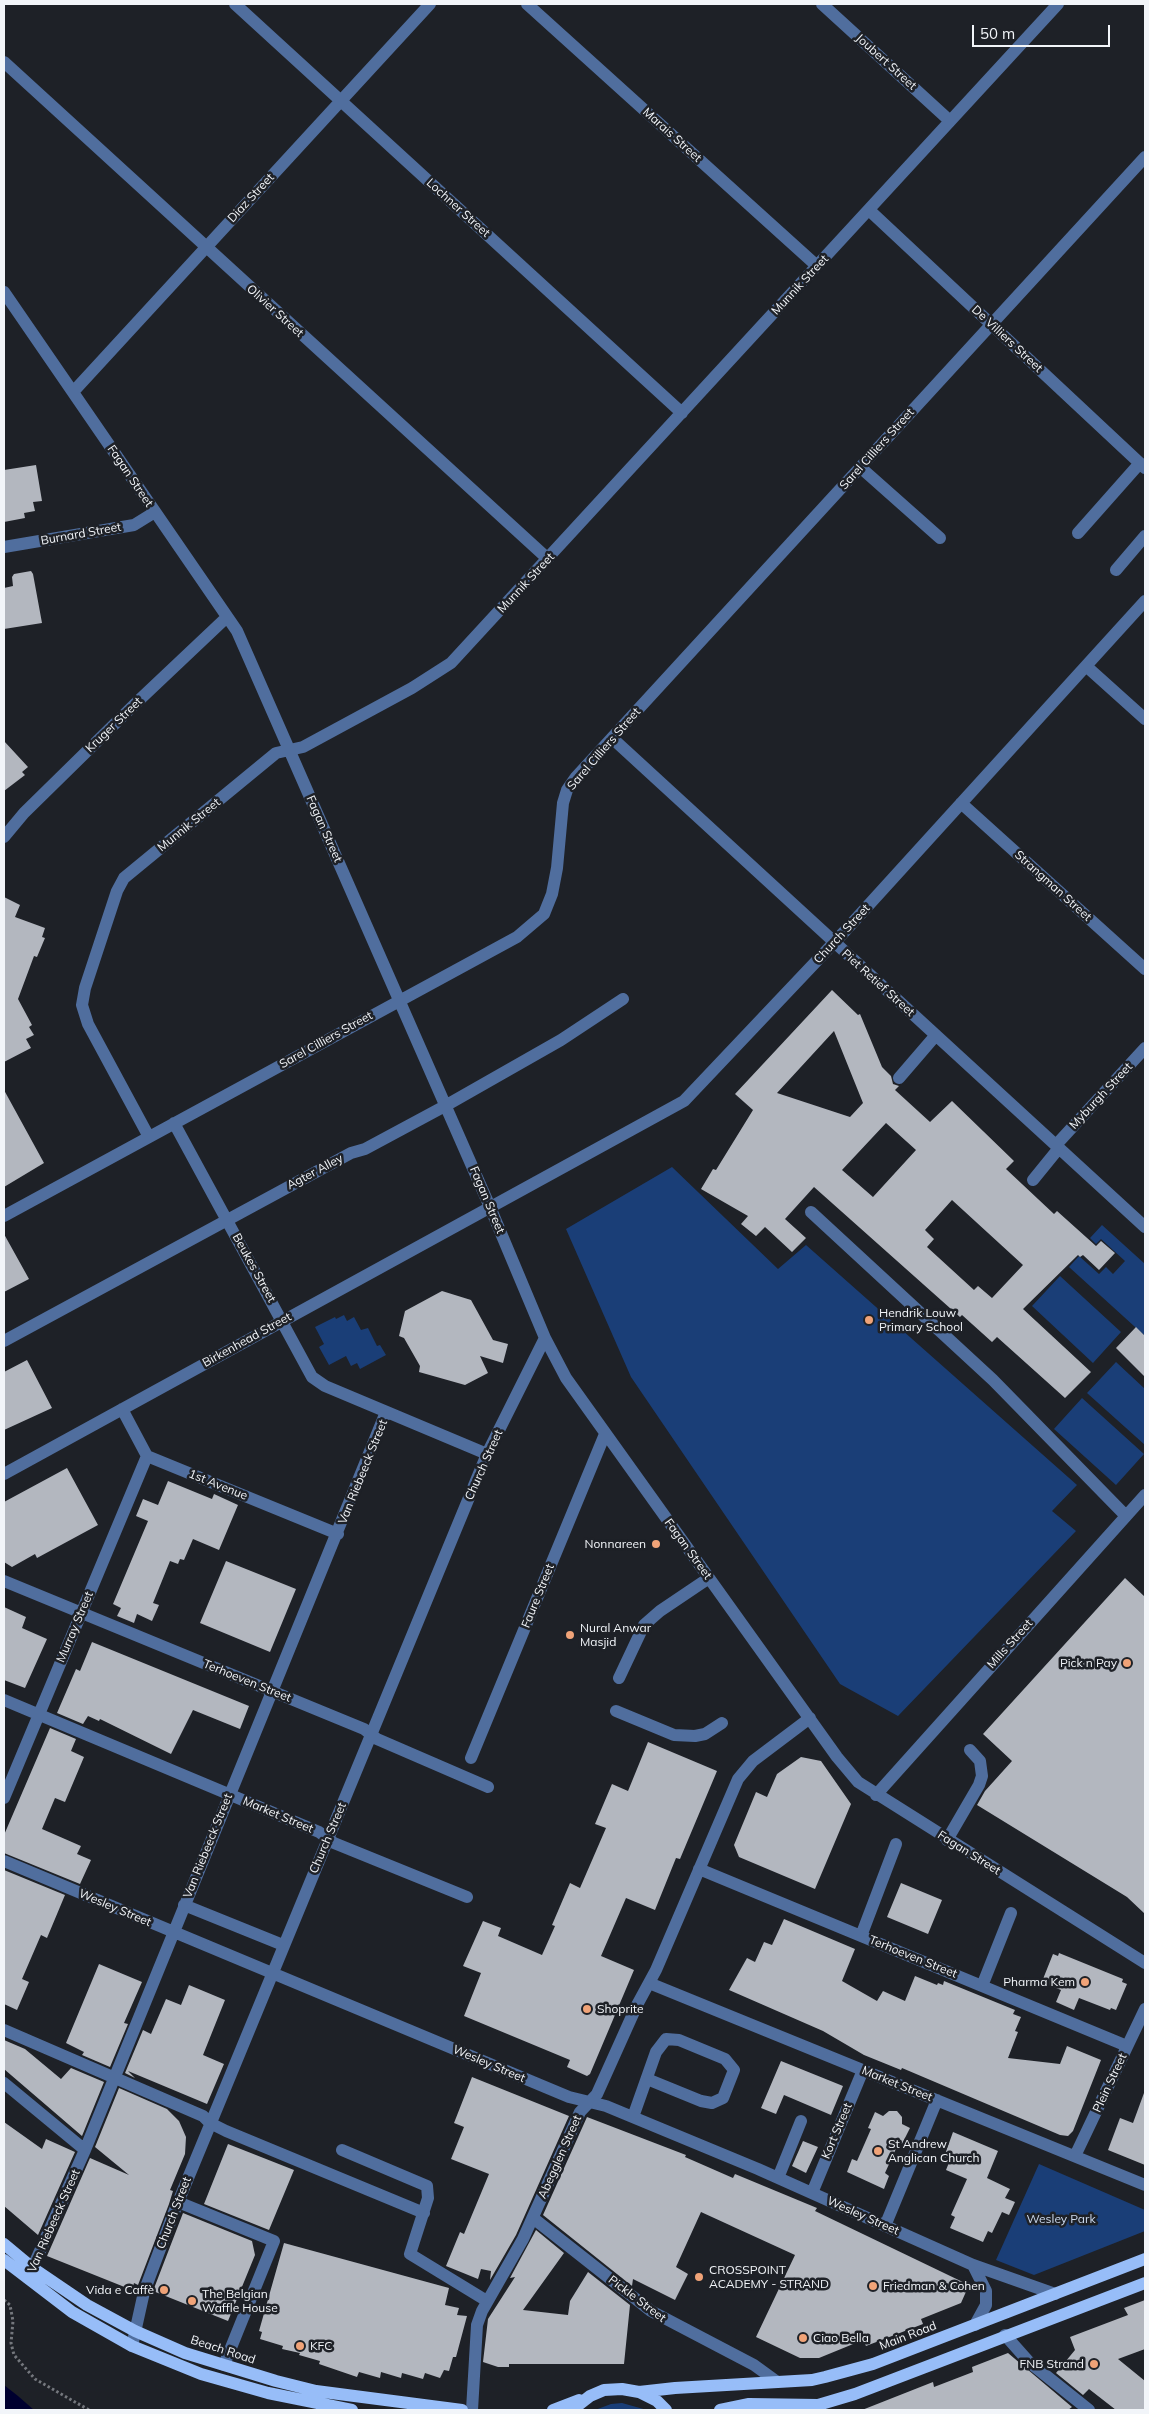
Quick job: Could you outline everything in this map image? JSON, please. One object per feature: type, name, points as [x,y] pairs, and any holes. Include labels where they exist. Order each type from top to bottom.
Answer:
[{"type":"main road","name":"Beach Road","points":[[4,2244],[31,2274],[72,2312],[132,2346],[201,2374],[268,2393],[352,2410]]},
{"type":"main road","name":"Main Road","points":[[639,2392],[812,2380],[873,2364],[1145,2259]]},
{"type":"main road","name":"Beach Road","points":[[4,2260],[135,2331],[185,2353],[316,2391],[462,2410]]},
{"type":"main road","points":[[720,2410],[749,2404],[775,2408],[807,2408],[855,2394],[1145,2283]]},
{"type":"main road","points":[[554,2410],[604,2390],[622,2389],[639,2392],[657,2401],[666,2410]]},
{"type":"main road","points":[[572,2410],[590,2396]]},
{"type":"street","name":"Lochner Street","points":[[235,4],[682,413]]},
{"type":"street","name":"Diaz Street","points":[[73,392],[430,4]]},
{"type":"street","name":"Marais Street","points":[[528,4],[817,266]]},
{"type":"street","name":"Joubert Street","points":[[822,4],[950,121]]},
{"type":"street","name":"Munnik Street","points":[[149,1137],[88,1024],[82,1005],[85,988],[117,891],[124,878],[276,753],[302,746],[412,688],[451,663],[1058,4]]},
{"type":"street","name":"Olivier Street","points":[[4,62],[548,559]]},
{"type":"street","name":"Sarel Cilliers Street","points":[[4,1216],[517,936],[544,914],[552,894],[557,868],[562,803],[566,790],[1145,157]]},
{"type":"street","name":"De Villiers Street","points":[[868,210],[1143,466]]},
{"type":"street","name":"Fagan Street","points":[[4,292],[237,631],[490,1207],[545,1338],[566,1378],[858,1782],[947,1840],[1145,1963]]},
{"type":"street","points":[[1078,533],[1143,466]]},
{"type":"street","points":[[860,467],[940,538]]},
{"type":"street","name":"Burnard Street","points":[[4,547],[134,525],[155,512]]},
{"type":"street","points":[[1116,570],[1145,536]]},
{"type":"street","name":"Church Street","points":[[490,1207],[684,1101],[834,942],[1145,601]]},
{"type":"street","name":"Kruger Street","points":[[4,837],[24,813],[227,617]]},
{"type":"street","points":[[1086,666],[1145,719]]},
{"type":"street","name":"Piet Retief Street","points":[[612,738],[1145,1227]]},
{"type":"street","name":"Strangman Street","points":[[961,803],[1145,969]]},
{"type":"street","name":"Agter Alley","points":[[4,1341],[351,1153],[365,1149],[445,1106],[561,1040],[623,999]]},
{"type":"street","points":[[899,1078],[936,1035]]},
{"type":"street","name":"Myburgh Street","points":[[1033,1180],[1058,1146],[1145,1048]]},
{"type":"street","name":"Beukes Street","points":[[174,1123],[312,1376],[317,1381],[386,1412],[487,1454]]},
{"type":"street","name":"Birkenhead Street","points":[[4,1474],[490,1207]]},
{"type":"street","points":[[811,1212],[993,1380],[1126,1516]]},
{"type":"street","name":"Church Street","points":[[132,2346],[144,2292],[210,2123],[487,1454],[545,1338]]},
{"type":"street","points":[[122,1409],[147,1456]]},
{"type":"street","name":"Van Riebeeck Street","points":[[31,2274],[85,2150],[172,1932],[338,1534],[386,1412]]},
{"type":"street","name":"Faure Street","points":[[472,1758],[605,1434]]},
{"type":"street","name":"1st Avenue","points":[[147,1456],[338,1534]]},
{"type":"street","name":"Murray Street","points":[[4,1798],[147,1456]]},
{"type":"street","name":"Mills Street","points":[[876,1795],[1145,1495]]},
{"type":"street","points":[[619,1678],[644,1625],[660,1611],[709,1578]]},
{"type":"street","name":"Terhoeven Street","points":[[4,1581],[364,1729],[377,1739],[488,1787]]},
{"type":"street","name":"Market Street","points":[[4,1700],[320,1832],[334,1843],[467,1897]]},
{"type":"street","points":[[616,1711],[674,1735],[695,1736],[705,1734],[722,1724]]},
{"type":"street","name":"Abegglen Street","points":[[472,2410],[476,2325],[487,2301],[523,2240],[580,2112],[597,2094],[637,2005],[649,1983],[738,1779],[753,1761],[810,1718]]},
{"type":"street","points":[[947,1840],[979,1785],[982,1776],[980,1761],[970,1750]]},
{"type":"street","points":[[861,1936],[896,1844]]},
{"type":"street","name":"Wesley Street","points":[[4,1862],[569,2097],[633,2117],[778,2178],[973,2265],[1055,2294]]},
{"type":"street","name":"Terhoeven Street","points":[[699,1869],[1127,2046]]},
{"type":"street","points":[[184,1905],[283,1945]]},
{"type":"street","points":[[982,1986],[1011,1913]]},
{"type":"street","name":"Market Street","points":[[649,1983],[1145,2185]]},
{"type":"street","name":"Plein Street","points":[[1075,2156],[1145,2009]]},
{"type":"street","points":[[4,2030],[203,2116],[210,2123],[424,2213]]},
{"type":"street","points":[[633,2117],[656,2052],[663,2042],[671,2039],[725,2060],[734,2070],[723,2098],[712,2103],[701,2101],[647,2079]]},
{"type":"street","name":"Kort Street","points":[[812,2193],[863,2070]]},
{"type":"street","points":[[4,2083],[85,2150]]},
{"type":"street","points":[[886,2226],[936,2100]]},
{"type":"street","points":[[778,2178],[801,2121]]},
{"type":"street","points":[[342,2150],[427,2186],[430,2194],[410,2254],[487,2301]]},
{"type":"street","points":[[178,2202],[274,2241],[224,2365]]},
{"type":"street","name":"Pickle Street","points":[[533,2218],[651,2311],[754,2365],[776,2381]]},
{"type":"street","points":[[973,2265],[986,2291],[986,2305],[975,2325]]},
{"type":"street","points":[[1005,2335],[1029,2362],[1089,2410]]},
{"type":"path","points":[[4,2300],[10,2304],[13,2321],[11,2343],[18,2360],[35,2379],[89,2410]]},
{"type":"green space","points":[[672,1167],[778,1269],[806,1245],[1077,1485],[1052,1511],[1076,1531],[898,1716],[840,1684],[631,1377],[566,1229]]},
{"type":"green space","points":[[1102,1225],[1145,1264],[1145,1336],[1069,1267],[1079,1256],[1099,1274],[1106,1267],[1113,1274],[1125,1261],[1101,1239],[1096,1244],[1090,1238]]},
{"type":"green space","points":[[1060,1276],[1121,1332],[1093,1363],[1032,1306]]},
{"type":"green space","points":[[344,1315],[347,1321],[354,1317],[361,1330],[368,1328],[377,1346],[380,1345],[386,1355],[360,1369],[357,1363],[351,1366],[346,1356],[329,1365],[319,1347],[324,1344],[315,1327],[335,1317],[336,1319]]},
{"type":"green space","points":[[1116,1362],[1145,1389],[1145,1445],[1087,1393]]},
{"type":"green space","points":[[1082,1398],[1144,1454],[1116,1485],[1054,1429]]},
{"type":"green space","name":"Wesley Park","points":[[1039,2164],[1145,2210],[1145,2231],[1034,2275],[996,2260]]},
{"type":"green space","points":[[622,2403],[647,2410],[595,2410],[611,2404]]},
{"type":"shaded area","points":[[4,2385],[18,2396],[34,2410],[4,2410]]},
{"type":"building","points":[[36,465],[42,501],[33,502],[35,511],[24,513],[25,518],[4,522],[4,470]]},
{"type":"building","points":[[31,571],[42,623],[4,629],[4,588],[13,586],[12,577],[14,574]]},
{"type":"building","points":[[4,741],[28,767],[22,772],[25,775],[4,791]]},
{"type":"building","points":[[4,897],[20,905],[15,917],[45,928],[42,937],[45,938],[37,957],[34,956],[18,999],[32,1025],[29,1027],[34,1035],[26,1039],[31,1048],[4,1062]]},
{"type":"building","points":[[832,990],[858,1015],[860,1014],[882,1067],[891,1076],[893,1084],[899,1086],[895,1090],[930,1122],[952,1101],[1014,1161],[1006,1169],[1054,1214],[1057,1211],[1096,1246],[1101,1241],[1115,1253],[1099,1270],[1083,1255],[1080,1257],[1078,1255],[1023,1309],[1091,1372],[1065,1398],[997,1337],[992,1342],[962,1315],[960,1317],[814,1187],[785,1219],[806,1238],[792,1252],[765,1227],[756,1236],[741,1224],[748,1216],[701,1189],[713,1169],[716,1170],[753,1110],[735,1094]],"holes":[[[834,1031],[863,1103],[850,1117],[777,1093]],[[886,1123],[916,1150],[873,1197],[842,1170]],[[952,1200],[1023,1265],[992,1298],[978,1286],[974,1290],[927,1247],[934,1239],[925,1230]]]},
{"type":"building","points":[[4,1090],[44,1163],[4,1187]]},
{"type":"building","points":[[4,1234],[29,1279],[4,1292]]},
{"type":"building","points":[[442,1291],[471,1300],[493,1340],[508,1344],[503,1363],[480,1356],[488,1373],[465,1385],[419,1372],[420,1366],[404,1338],[399,1336],[405,1311]]},
{"type":"building","points":[[1136,1327],[1145,1336],[1145,1377],[1116,1348]]},
{"type":"building","points":[[27,1360],[52,1408],[4,1430],[4,1372]]},
{"type":"building","points":[[67,1468],[98,1525],[37,1558],[35,1554],[12,1567],[4,1562],[4,1502]]},
{"type":"building","points":[[168,1481],[212,1499],[214,1494],[238,1505],[219,1550],[193,1539],[184,1560],[180,1559],[178,1564],[170,1561],[153,1603],[159,1605],[152,1621],[137,1614],[134,1623],[117,1616],[121,1608],[113,1604],[148,1521],[136,1516],[143,1499],[158,1505]]},
{"type":"building","points":[[226,1561],[296,1589],[270,1652],[200,1623]]},
{"type":"building","points":[[1125,1578],[1145,1597],[1145,1914],[1127,1897],[977,1805],[985,1791],[1012,1761],[983,1734]]},
{"type":"building","points":[[4,1607],[26,1617],[22,1628],[47,1639],[25,1688],[4,1680]]},
{"type":"building","points":[[92,1642],[249,1706],[240,1729],[193,1710],[171,1754],[100,1719],[99,1721],[88,1716],[83,1724],[57,1713],[76,1669],[80,1671]]},
{"type":"building","points":[[50,1728],[76,1739],[71,1751],[84,1757],[65,1802],[55,1798],[42,1829],[81,1846],[77,1854],[91,1860],[80,1884],[4,1853],[4,1835]]},
{"type":"building","points":[[648,1742],[717,1771],[680,1859],[676,1858],[655,1910],[626,1898],[601,1956],[634,1970],[590,2074],[587,2076],[567,2067],[570,2060],[464,2016],[481,1973],[463,1966],[483,1921],[501,1928],[498,1936],[542,1955],[555,1926],[552,1925],[570,1883],[580,1888],[606,1828],[595,1824],[612,1784],[628,1791]]},
{"type":"building","points":[[801,1757],[821,1761],[851,1804],[815,1889],[739,1857],[734,1845],[756,1792],[767,1797],[777,1774]]},
{"type":"building","points":[[4,1870],[65,1895],[47,1938],[41,1935],[22,1979],[29,1982],[17,2010],[4,2004]]},
{"type":"building","points":[[901,1883],[942,1900],[928,1934],[887,1917]]},
{"type":"building","points":[[784,1919],[855,1949],[842,1981],[877,2001],[883,1991],[905,2001],[915,1976],[937,1985],[938,1983],[943,1985],[944,1981],[1015,2010],[1013,2014],[1021,2017],[1015,2031],[1018,2032],[1008,2058],[1060,2064],[1067,2046],[1101,2060],[1073,2131],[1068,2136],[1060,2135],[902,2068],[901,2070],[864,2055],[823,2031],[729,1990],[747,1958],[755,1962],[764,1942],[772,1945]]},
{"type":"building","name":"Pharma Kem","points":[[1059,1953],[1123,1979],[1122,1982],[1127,1984],[1116,2010],[1111,2008],[1110,2010],[1079,1998],[1074,2010],[1056,2002],[1061,1990],[1046,1984],[1048,1981],[1043,1979],[1053,1954],[1058,1956]]},
{"type":"building","points":[[99,1964],[142,1982],[124,2023],[128,2024],[110,2067],[82,2055],[84,2052],[66,2043]]},
{"type":"building","points":[[189,1985],[225,2000],[203,2055],[224,2064],[207,2104],[128,2071],[135,2078],[125,2073],[143,2030],[151,2034],[166,1999],[181,2005]]},
{"type":"building","points":[[4,2040],[25,2049],[61,2079],[71,2068],[104,2082],[82,2136],[4,2069]]},
{"type":"building","points":[[781,2061],[843,2086],[831,2115],[784,2095],[776,2114],[761,2108]]},
{"type":"building","points":[[472,2077],[569,2116],[516,2235],[490,2280],[491,2271],[481,2269],[478,2279],[446,2266],[460,2232],[464,2234],[489,2174],[451,2159],[464,2127],[454,2123]]},
{"type":"building","points":[[119,2088],[167,2109],[179,2121],[186,2137],[185,2154],[170,2190],[173,2191],[169,2204],[138,2285],[134,2283],[132,2290],[47,2256],[90,2158],[129,2175],[95,2147]]},
{"type":"building","points":[[1144,2093],[1145,2165],[1108,2150],[1120,2118],[1133,2123]]},
{"type":"building","name":"St Andrew Anglican Church","points":[[889,2111],[897,2111],[902,2117],[902,2124],[910,2128],[902,2144],[899,2142],[885,2173],[889,2176],[884,2189],[847,2172],[852,2159],[857,2161],[871,2129],[868,2128],[875,2112],[883,2116]]},
{"type":"building","points":[[587,2117],[686,2155],[685,2157],[733,2178],[735,2174],[817,2208],[815,2211],[969,2285],[961,2303],[921,2319],[923,2324],[866,2346],[863,2340],[819,2358],[800,2358],[756,2337],[795,2255],[701,2212],[676,2267],[688,2274],[675,2300],[633,2279],[632,2286],[543,2215]]},
{"type":"building","points":[[4,2122],[42,2149],[46,2139],[75,2152],[38,2235],[4,2206]]},
{"type":"building","points":[[953,2132],[998,2151],[987,2178],[1010,2189],[1005,2198],[1015,2202],[1009,2215],[1002,2212],[992,2233],[988,2231],[983,2242],[950,2228],[955,2217],[951,2215],[967,2179],[946,2170],[950,2160],[944,2157]]},
{"type":"building","points":[[803,2141],[818,2147],[806,2173],[792,2166]]},
{"type":"building","points":[[228,2144],[294,2170],[269,2230],[204,2204]]},
{"type":"building","points":[[183,2213],[252,2241],[255,2255],[228,2321],[153,2291]]},
{"type":"building","points":[[536,2230],[564,2253],[523,2310],[568,2315],[570,2301],[588,2272],[630,2305],[624,2364],[509,2364],[509,2367],[498,2367],[483,2362],[488,2319],[515,2277],[510,2278]]},
{"type":"building","points":[[284,2243],[449,2288],[445,2305],[459,2308],[457,2315],[467,2316],[456,2357],[453,2357],[449,2371],[444,2370],[440,2378],[425,2373],[423,2379],[402,2373],[401,2378],[381,2372],[380,2378],[359,2372],[357,2377],[319,2364],[320,2361],[299,2355],[300,2353],[282,2349],[283,2346],[260,2339],[262,2332],[259,2331]]},
{"type":"building","name":"FNB Strand","points":[[1145,2300],[1145,2349],[1118,2359],[1145,2381],[1145,2410],[1116,2410],[1089,2389],[1083,2395],[1056,2373],[1075,2350],[1070,2337],[1128,2315],[1124,2308]]},
{"type":"building","points":[[1008,2353],[1072,2407],[1068,2410],[862,2410],[933,2382],[934,2387],[973,2372],[972,2367]]},
{"type":"place","name":"Hendrik Louw Primary School","points":[[869,1320]]},
{"type":"place","name":"Nonnareen","points":[[656,1544]]},
{"type":"place","name":"Nural Anwar Masjid","points":[[570,1635]]},
{"type":"place","name":"Pick n Pay","points":[[1127,1663]]},
{"type":"place","name":"Pharma Kem","points":[[1085,1982]]},
{"type":"place","name":"Shoprite","points":[[587,2009]]},
{"type":"place","name":"St Andrew Anglican Church","points":[[878,2151]]},
{"type":"place","name":"CROSSPOINT ACADEMY - STRAND","points":[[699,2277]]},
{"type":"place","name":"Friedman & Cohen","points":[[873,2286]]},
{"type":"place","name":"Vida e Caffè","points":[[164,2290]]},
{"type":"place","name":"The Belgian Waffle House","points":[[192,2301]]},
{"type":"place","name":"Ciao Bella","points":[[803,2338]]},
{"type":"place","name":"KFC","points":[[300,2346]]},
{"type":"place","name":"FNB Strand","points":[[1094,2364]]}]
